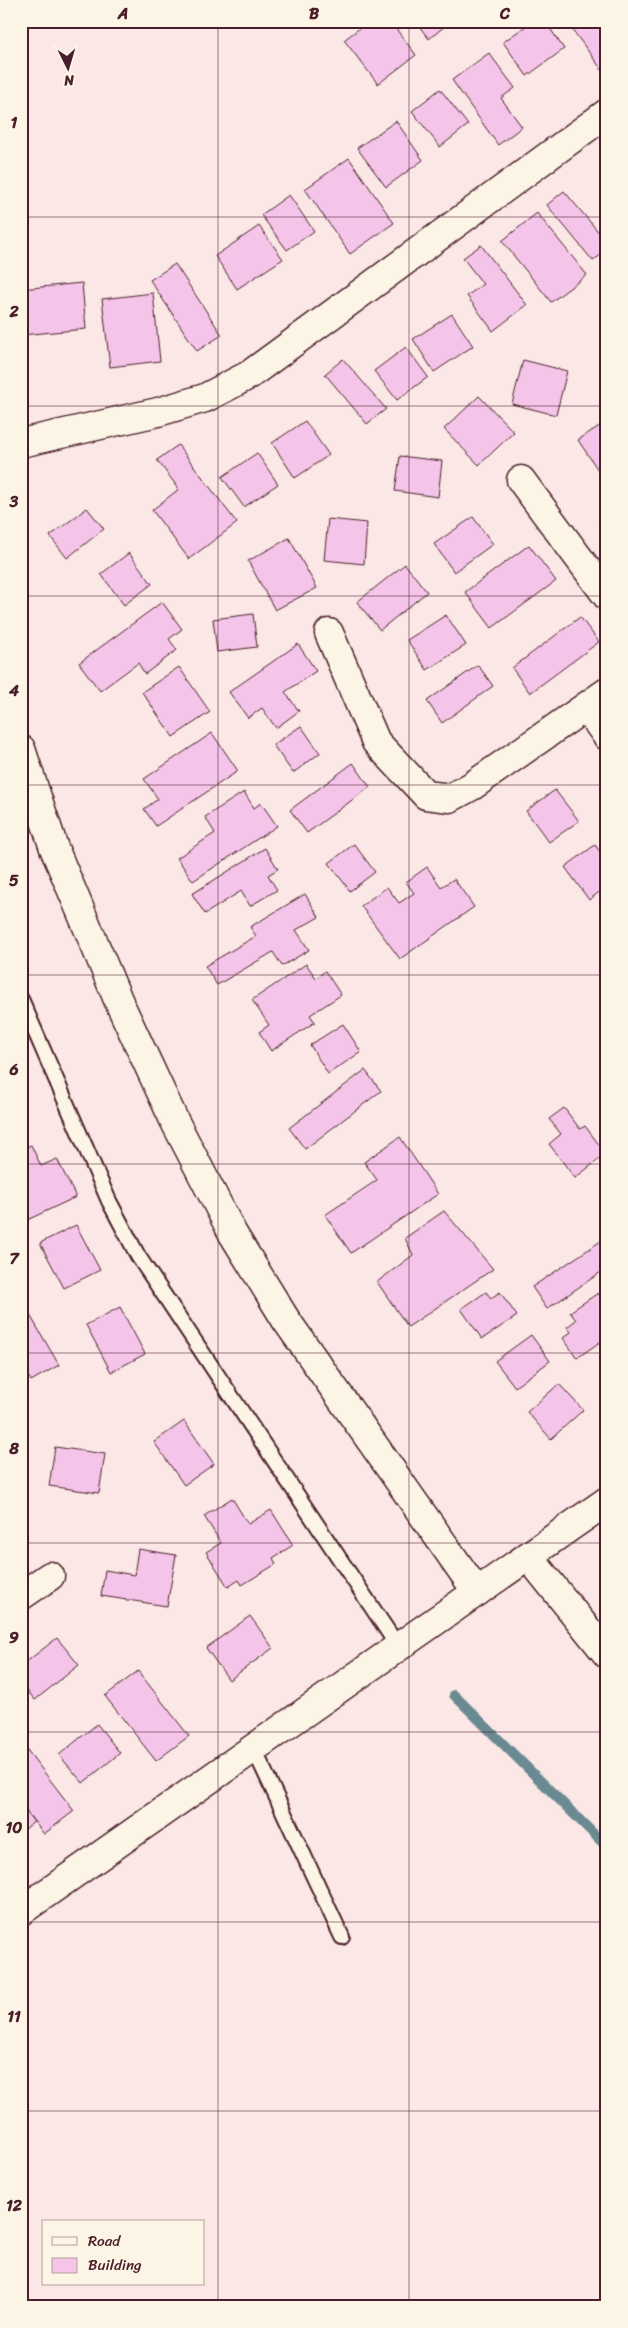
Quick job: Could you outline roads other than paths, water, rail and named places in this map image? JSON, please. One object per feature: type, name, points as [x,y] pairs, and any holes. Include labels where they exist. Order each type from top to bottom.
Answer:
[{"type":"street","points":[[21,443],[158,412],[205,398],[249,375],[607,113]]},
{"type":"street","points":[[521,480],[607,596]]},
{"type":"street","points":[[329,633],[376,742],[426,795],[450,798],[472,786],[596,700],[607,736]]},
{"type":"street","points":[[21,750],[54,848],[119,1002],[174,1120],[233,1234],[286,1320],[477,1592]]},
{"type":"street","points":[[21,1911],[399,1648],[607,1500]]},
{"type":"street","points":[[528,1556],[607,1654]]},
{"type":"street","points":[[21,1596],[50,1576]]},
{"type":"lane","points":[[21,999],[109,1201],[138,1256],[399,1648]]},
{"type":"lane","points":[[254,1749],[342,1937]]},
{"type":"waterway","points":[[454,1695],[607,1847]]}]
